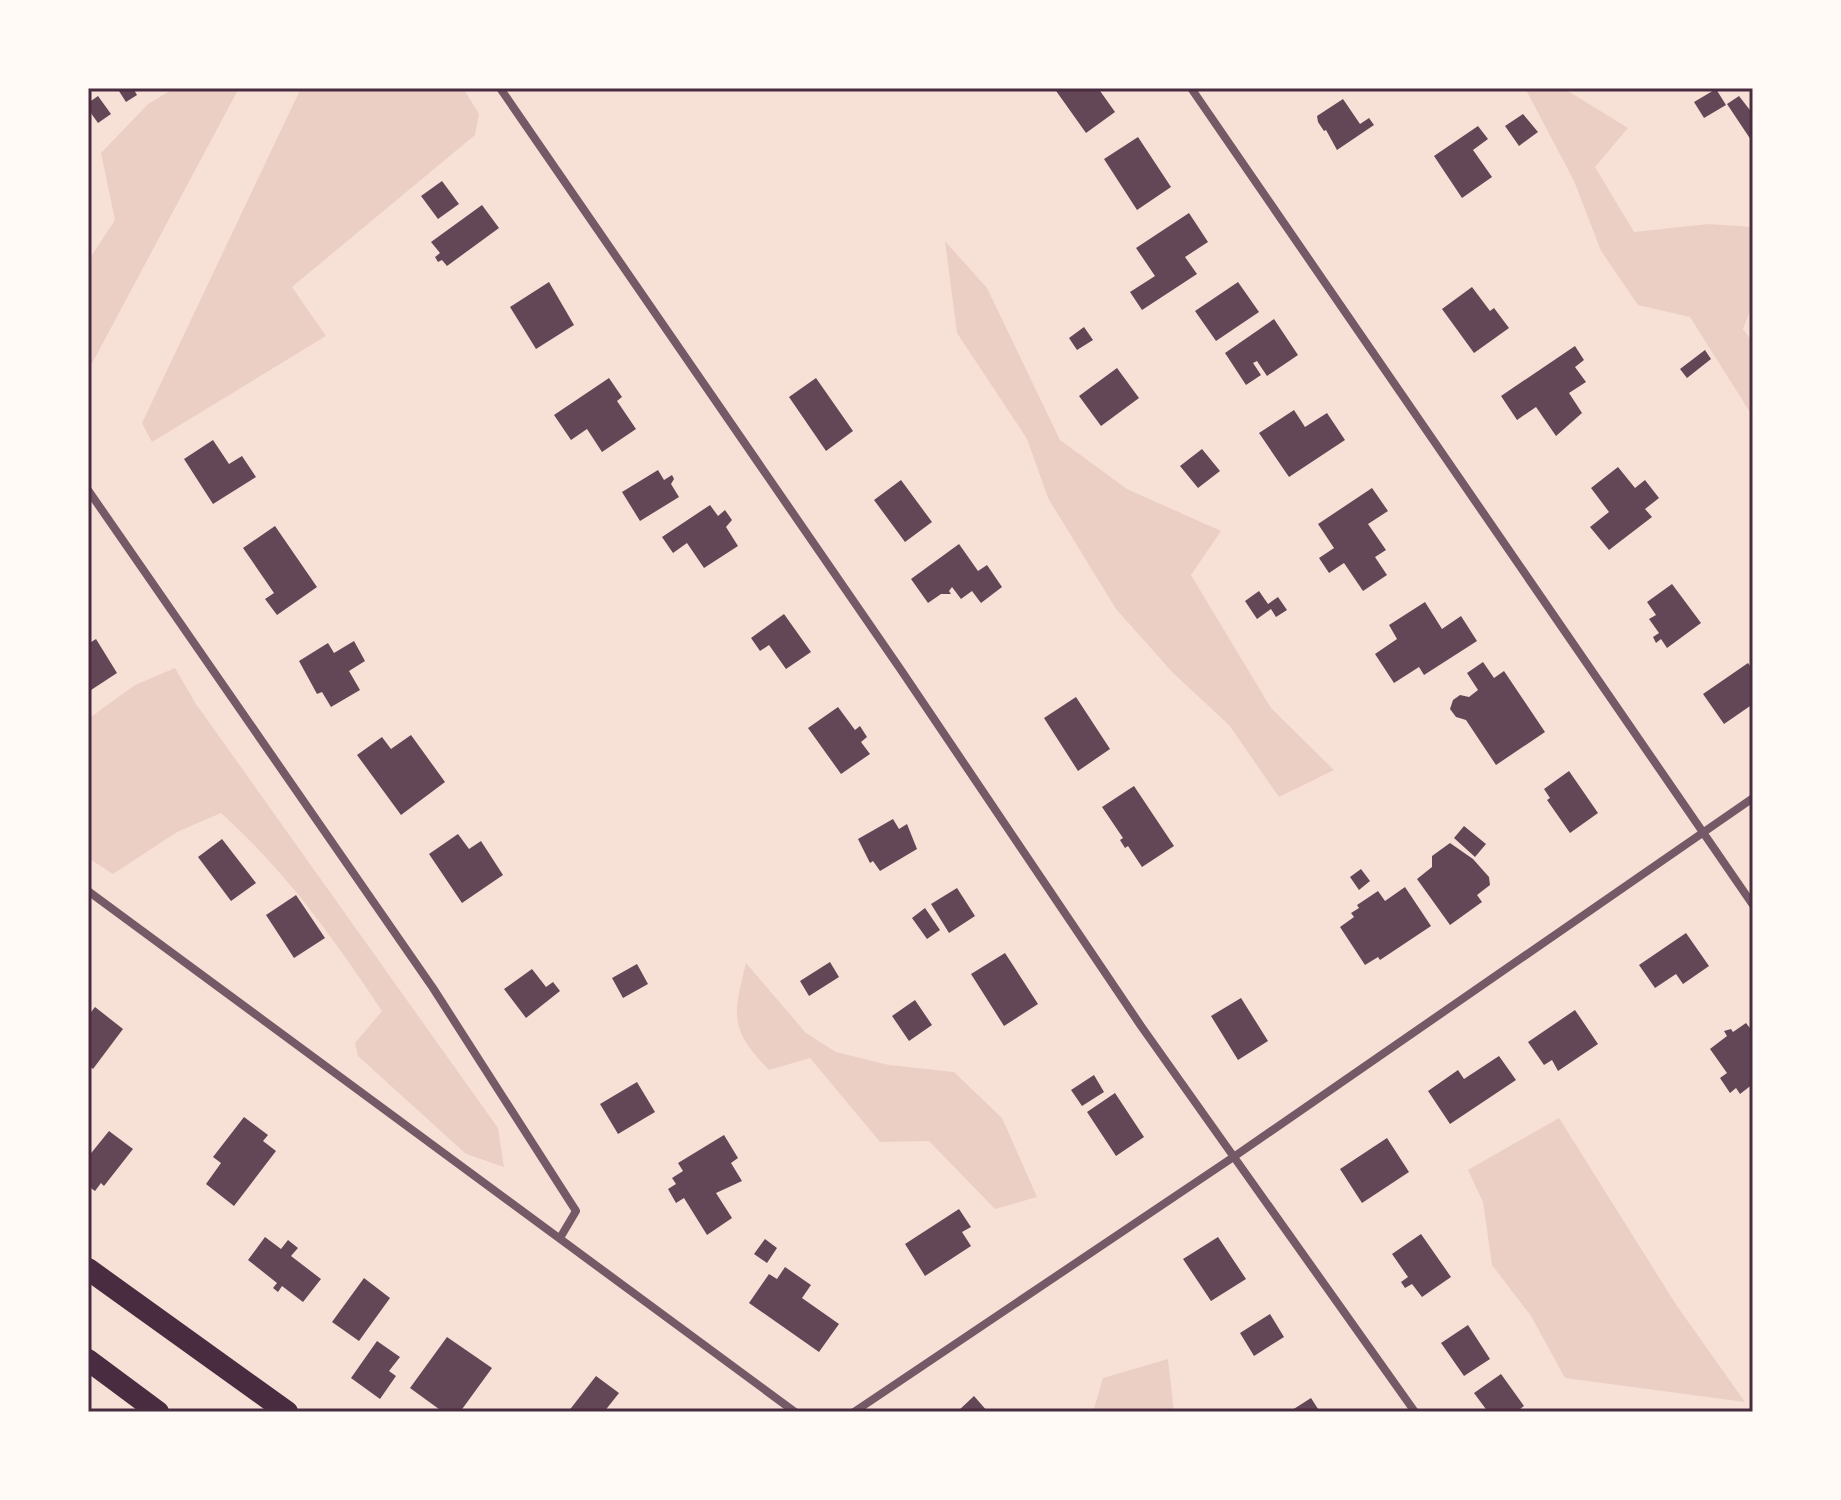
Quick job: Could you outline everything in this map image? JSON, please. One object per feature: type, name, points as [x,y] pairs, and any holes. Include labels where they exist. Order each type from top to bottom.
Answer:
[{"type":"highway","points":[[88,1269],[287,1412]]},
{"type":"highway","points":[[88,1360],[158,1412]]},
{"type":"street","points":[[500,88],[892,656],[1141,1026],[1415,1412]]},
{"type":"street","points":[[1191,88],[1501,544],[1753,905]]},
{"type":"street","points":[[88,490],[424,975],[546,1160],[576,1211],[560,1238]]},
{"type":"street","points":[[854,1412],[1235,1156],[1753,798]]},
{"type":"street","points":[[88,891],[795,1412]]},
{"type":"shaded area","points":[[175,88],[239,88],[88,371],[88,261],[115,220],[101,153],[148,104]]},
{"type":"shaded area","points":[[301,88],[463,88],[479,114],[475,135],[292,287],[326,336],[152,442],[142,423]]},
{"type":"shaded area","points":[[1525,88],[1563,88],[1628,128],[1595,167],[1634,232],[1709,224],[1753,227],[1753,303],[1743,329],[1753,343],[1753,417],[1690,317],[1638,305],[1601,251],[1574,181]]},
{"type":"shaded area","points":[[945,241],[987,288],[1060,440],[1127,489],[1221,531],[1191,575],[1271,708],[1334,770],[1279,797],[1229,725],[1173,673],[1116,609],[1048,498],[1027,439],[957,333]]},
{"type":"shaded area","points":[[175,668],[196,704],[498,1128],[504,1167],[466,1154],[358,1056],[355,1043],[382,1011],[308,907],[267,859],[221,813],[177,832],[113,874],[88,858],[88,719],[135,685]]},
{"type":"shaded area","points":[[746,963],[806,1033],[836,1052],[889,1065],[954,1072],[1002,1118],[1037,1197],[995,1209],[929,1141],[880,1142],[810,1058],[769,1070],[747,1043],[738,1021],[738,996]]},
{"type":"shaded area","points":[[1559,1118],[1677,1306],[1745,1402],[1565,1378],[1531,1316],[1492,1265],[1483,1202],[1468,1170]]},
{"type":"shaded area","points":[[1168,1359],[1174,1412],[1093,1412],[1103,1378]]},
{"type":"building","points":[[117,88],[133,88],[137,95],[126,102]]},
{"type":"building","points":[[1054,88],[1098,88],[1115,112],[1086,133]]},
{"type":"building","points":[[1716,89],[1726,105],[1704,118],[1694,102]]},
{"type":"building","points":[[98,96],[111,114],[98,123],[88,109],[88,103]]},
{"type":"building","points":[[1739,96],[1753,114],[1753,143],[1727,104]]},
{"type":"building","points":[[1343,99],[1360,124],[1369,118],[1374,125],[1337,150],[1317,116]]},
{"type":"building","points":[[1523,114],[1538,132],[1519,146],[1505,126]]},
{"type":"building","points":[[1478,126],[1488,139],[1473,150],[1492,177],[1462,198],[1434,156]]},
{"type":"building","points":[[1138,137],[1171,187],[1137,210],[1104,159]]},
{"type":"building","points":[[442,181],[459,204],[438,219],[421,196]]},
{"type":"building","points":[[482,205],[499,228],[447,266],[442,260],[438,262],[435,257],[440,253],[431,242]]},
{"type":"building","points":[[1189,213],[1208,242],[1185,257],[1197,274],[1142,310],[1130,292],[1155,276],[1136,248]]},
{"type":"building","points":[[549,282],[574,325],[536,349],[510,307]]},
{"type":"building","points":[[1238,282],[1259,312],[1216,341],[1195,311]]},
{"type":"building","points":[[1472,287],[1490,311],[1494,308],[1509,328],[1474,353],[1442,309]]},
{"type":"building","points":[[1274,319],[1298,355],[1267,376],[1257,361],[1253,363],[1261,375],[1246,385],[1225,353]]},
{"type":"building","points":[[1084,327],[1093,340],[1077,350],[1069,338]]},
{"type":"building","points":[[1575,346],[1584,360],[1575,367],[1586,382],[1569,393],[1582,413],[1556,436],[1536,407],[1517,420],[1501,396]]},
{"type":"building","points":[[1705,350],[1711,359],[1687,378],[1680,369]]},
{"type":"building","points":[[1117,368],[1139,398],[1101,426],[1079,396]]},
{"type":"building","points":[[609,378],[622,397],[617,401],[636,429],[602,452],[587,429],[571,440],[554,415]]},
{"type":"building","points":[[816,378],[853,431],[826,451],[789,397]]},
{"type":"building","points":[[1294,410],[1305,427],[1327,413],[1345,440],[1289,477],[1259,433]]},
{"type":"building","points":[[213,440],[229,464],[242,456],[256,477],[213,504],[184,459]]},
{"type":"building","points":[[1202,449],[1220,471],[1198,488],[1180,466]]},
{"type":"building","points":[[1618,467],[1635,488],[1645,480],[1659,498],[1645,509],[1652,517],[1609,550],[1590,527],[1609,512],[1591,488]]},
{"type":"building","points":[[658,470],[664,480],[672,475],[674,479],[671,484],[679,497],[640,521],[622,492]]},
{"type":"building","points":[[901,480],[932,522],[905,542],[874,500]]},
{"type":"building","points":[[1372,488],[1388,511],[1368,524],[1386,550],[1375,557],[1387,575],[1363,591],[1344,563],[1329,573],[1319,558],[1334,548],[1318,524]]},
{"type":"building","points":[[710,505],[718,516],[725,510],[732,520],[726,527],[738,546],[704,568],[687,543],[673,553],[662,537]]},
{"type":"building","points":[[275,526],[317,587],[277,615],[265,599],[274,593],[243,548]]},
{"type":"building","points":[[959,544],[978,571],[987,565],[1002,587],[981,603],[972,591],[961,599],[952,587],[949,591],[951,594],[941,594],[928,603],[911,579]]},
{"type":"building","points":[[1672,584],[1701,623],[1667,648],[1661,639],[1656,643],[1653,637],[1659,633],[1649,619],[1656,615],[1647,602]]},
{"type":"building","points":[[1259,591],[1268,604],[1278,597],[1287,610],[1276,617],[1271,609],[1257,619],[1245,601]]},
{"type":"building","points":[[1425,602],[1442,629],[1461,616],[1477,641],[1424,675],[1419,667],[1394,683],[1375,654],[1397,639],[1389,625]]},
{"type":"building","points":[[784,614],[811,652],[786,669],[769,645],[760,651],[751,638]]},
{"type":"building","points":[[96,639],[117,673],[88,692],[88,644]]},
{"type":"building","points":[[354,641],[365,661],[349,671],[360,690],[331,707],[322,692],[317,694],[299,661],[328,643],[334,653]]},
{"type":"building","points":[[1483,662],[1494,678],[1504,671],[1545,732],[1496,765],[1466,720],[1456,717],[1450,709],[1453,700],[1460,695],[1469,697],[1478,690],[1467,673]]},
{"type":"building","points":[[1748,663],[1753,670],[1753,704],[1724,724],[1703,694]]},
{"type":"building","points":[[1076,697],[1110,749],[1078,771],[1044,718]]},
{"type":"building","points":[[838,707],[855,730],[860,726],[867,737],[861,742],[870,754],[841,774],[808,728]]},
{"type":"building","points":[[411,735],[445,782],[401,815],[357,755],[382,737],[391,749]]},
{"type":"building","points":[[1569,771],[1598,813],[1570,833],[1547,800],[1550,798],[1544,789]]},
{"type":"building","points":[[1134,786],[1174,846],[1142,867],[1128,846],[1125,848],[1120,840],[1123,838],[1102,807]]},
{"type":"building","points":[[893,819],[899,829],[907,824],[917,849],[880,871],[873,861],[870,863],[858,839]]},
{"type":"building","points":[[1464,826],[1486,844],[1475,857],[1454,838]]},
{"type":"building","points":[[458,834],[469,849],[481,841],[503,875],[462,903],[429,854]]},
{"type":"building","points":[[222,839],[256,883],[231,901],[198,857]]},
{"type":"building","points":[[1450,843],[1473,859],[1489,877],[1490,885],[1477,895],[1482,902],[1450,925],[1417,879],[1432,867],[1432,856]]},
{"type":"building","points":[[1361,869],[1370,881],[1359,890],[1350,877]]},
{"type":"building","points":[[1405,887],[1431,926],[1380,960],[1378,957],[1365,965],[1340,927],[1354,917],[1351,913],[1359,908],[1357,905],[1378,891],[1385,901]]},
{"type":"building","points":[[957,888],[975,916],[949,933],[931,904]]},
{"type":"building","points":[[296,895],[325,938],[294,958],[266,915]]},
{"type":"building","points":[[925,908],[940,930],[927,939],[912,918]]},
{"type":"building","points":[[1686,933],[1709,966],[1683,984],[1676,974],[1655,988],[1639,965]]},
{"type":"building","points":[[1005,953],[1038,1004],[1004,1026],[971,974]]},
{"type":"building","points":[[830,962],[839,977],[809,996],[800,981]]},
{"type":"building","points":[[637,964],[648,984],[623,998],[612,978]]},
{"type":"building","points":[[532,969],[546,987],[553,982],[560,991],[526,1018],[504,989]]},
{"type":"building","points":[[1241,998],[1268,1041],[1238,1060],[1211,1016]]},
{"type":"building","points":[[915,1000],[932,1025],[909,1041],[892,1016]]},
{"type":"building","points":[[95,1007],[123,1029],[93,1069],[88,1065],[88,1016]]},
{"type":"building","points":[[1575,1010],[1598,1044],[1558,1071],[1552,1060],[1544,1065],[1528,1042]]},
{"type":"building","points":[[1746,1023],[1753,1032],[1753,1084],[1740,1094],[1736,1088],[1730,1093],[1720,1078],[1727,1073],[1710,1049],[1727,1036],[1724,1031],[1731,1029],[1733,1032]]},
{"type":"building","points":[[1499,1056],[1516,1080],[1450,1124],[1428,1091],[1458,1070],[1464,1079]]},
{"type":"building","points":[[1094,1075],[1104,1092],[1082,1106],[1071,1090]]},
{"type":"building","points":[[637,1082],[655,1112],[618,1134],[600,1104]]},
{"type":"building","points":[[1115,1093],[1144,1137],[1116,1156],[1087,1112]]},
{"type":"building","points":[[244,1117],[268,1135],[263,1141],[276,1151],[234,1206],[206,1184],[221,1163],[213,1157]]},
{"type":"building","points":[[109,1131],[133,1149],[104,1186],[101,1183],[95,1191],[88,1186],[88,1157]]},
{"type":"building","points":[[724,1135],[738,1158],[731,1163],[742,1181],[716,1193],[732,1218],[707,1235],[684,1198],[676,1203],[668,1189],[676,1184],[672,1178],[683,1171],[678,1163]]},
{"type":"building","points":[[1387,1138],[1409,1172],[1362,1203],[1340,1169]]},
{"type":"building","points":[[959,1209],[971,1227],[962,1232],[971,1246],[925,1276],[905,1244]]},
{"type":"building","points":[[1421,1234],[1451,1277],[1422,1297],[1412,1284],[1405,1288],[1401,1282],[1408,1277],[1392,1254]]},
{"type":"building","points":[[265,1237],[281,1249],[288,1240],[298,1248],[291,1256],[321,1279],[303,1302],[282,1286],[278,1292],[273,1288],[277,1283],[248,1260]]},
{"type":"building","points":[[1218,1237],[1246,1279],[1211,1301],[1183,1259]]},
{"type":"building","points":[[765,1239],[777,1248],[767,1263],[754,1254]]},
{"type":"building","points":[[785,1267],[811,1285],[802,1298],[839,1324],[819,1352],[749,1303],[769,1274],[777,1279]]},
{"type":"building","points":[[364,1278],[390,1298],[359,1341],[332,1322]]},
{"type":"building","points":[[1270,1314],[1284,1337],[1254,1356],[1240,1333]]},
{"type":"building","points":[[1468,1325],[1490,1359],[1464,1376],[1441,1343]]},
{"type":"building","points":[[447,1337],[492,1368],[460,1412],[443,1412],[410,1388]]},
{"type":"building","points":[[377,1341],[400,1357],[389,1371],[396,1376],[380,1399],[351,1378]]},
{"type":"building","points":[[1501,1374],[1524,1406],[1516,1412],[1488,1412],[1474,1393]]},
{"type":"building","points":[[596,1376],[619,1393],[604,1412],[568,1412]]},
{"type":"building","points":[[974,1396],[988,1412],[957,1412]]},
{"type":"building","points":[[1311,1398],[1320,1412],[1289,1412]]}]
